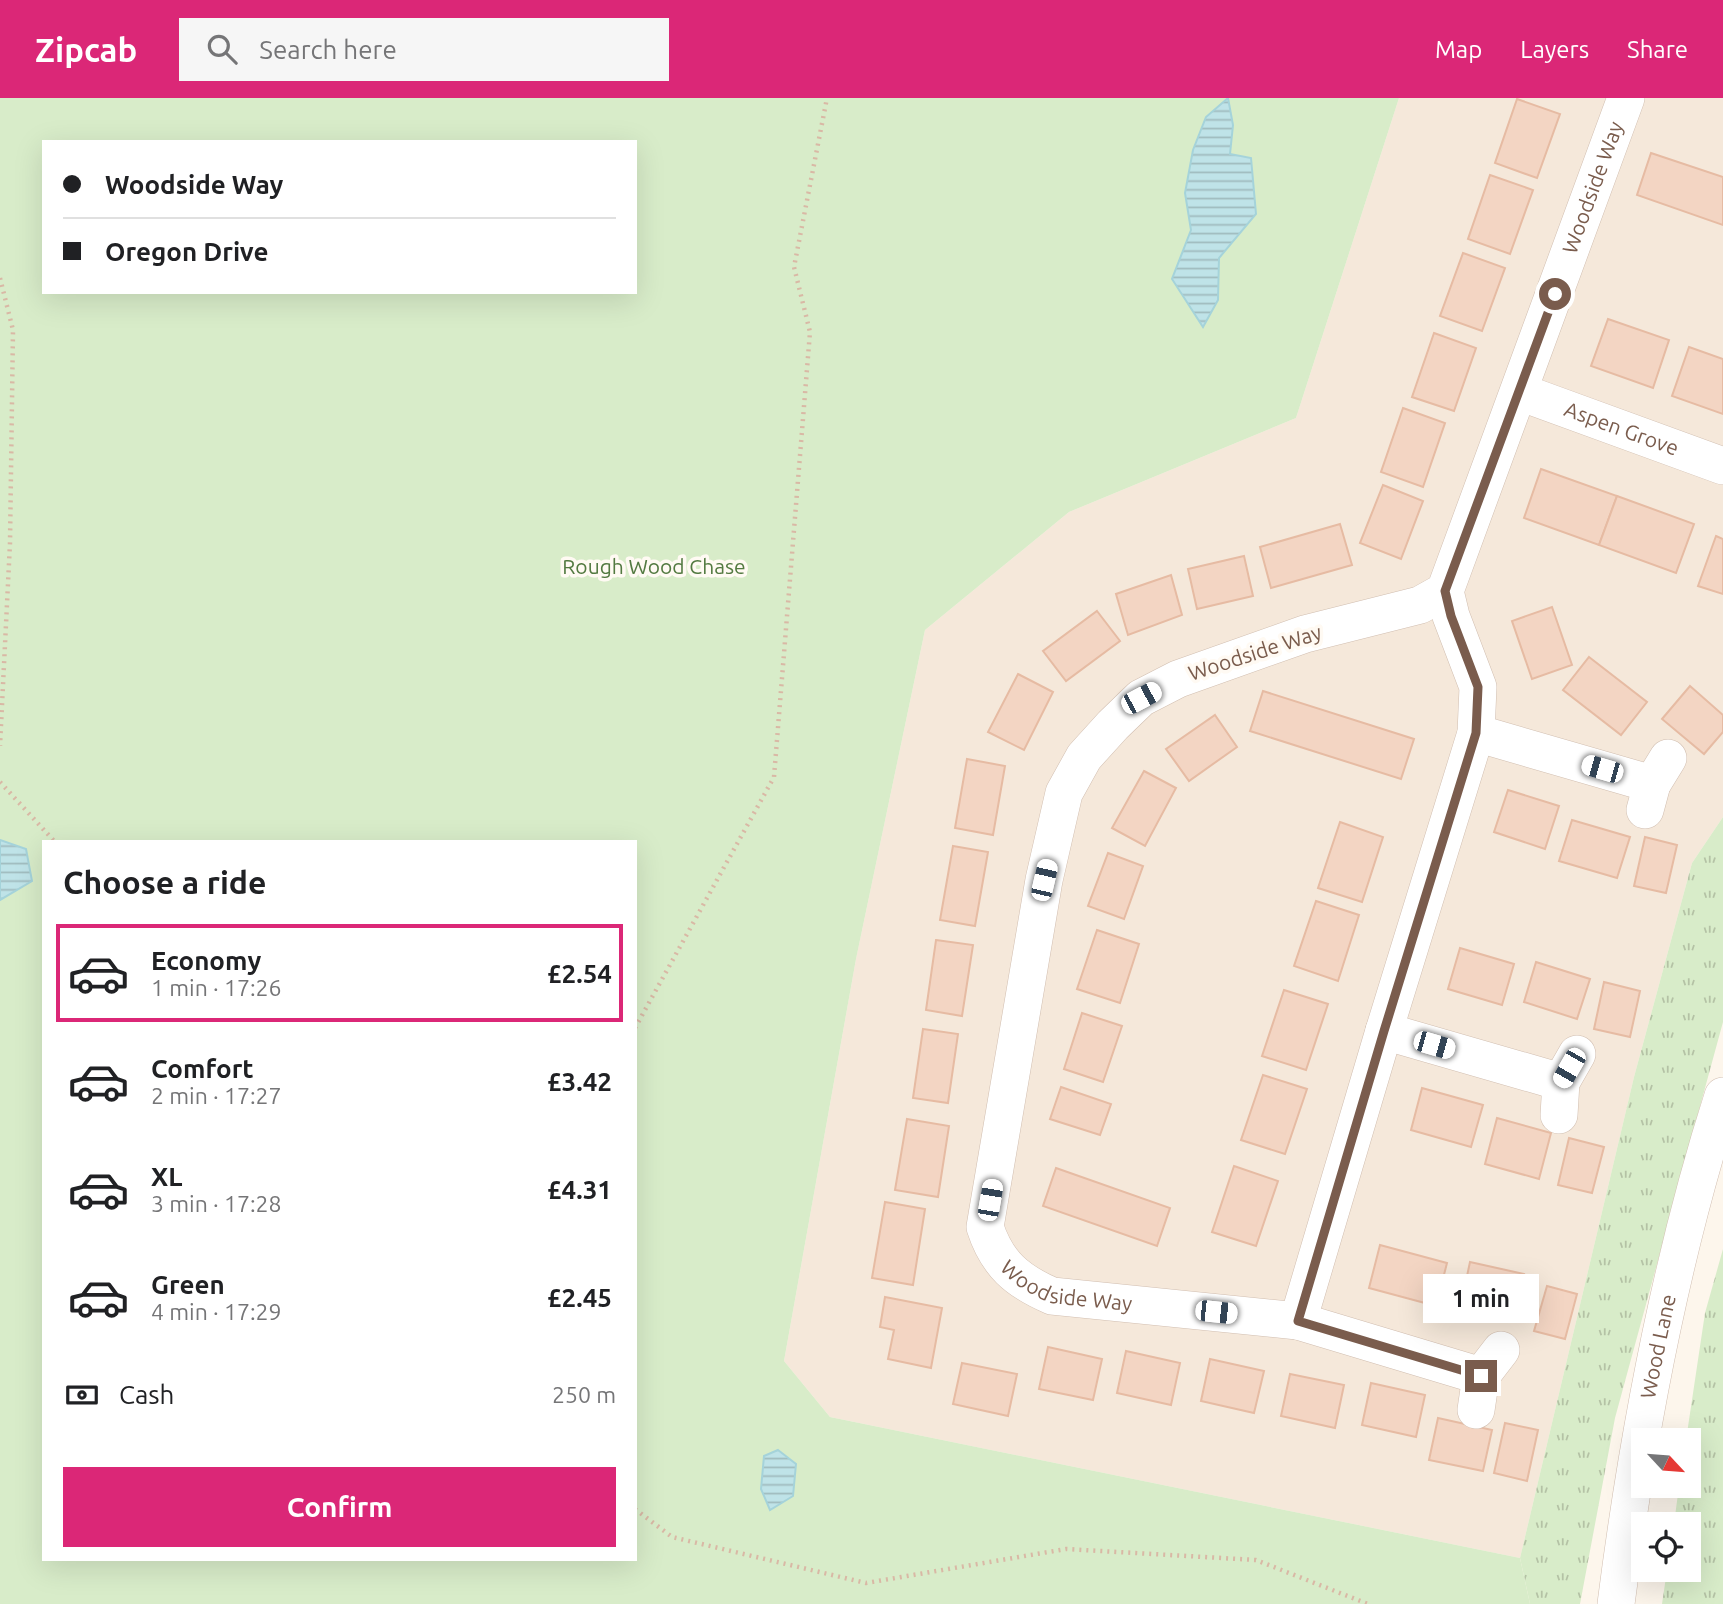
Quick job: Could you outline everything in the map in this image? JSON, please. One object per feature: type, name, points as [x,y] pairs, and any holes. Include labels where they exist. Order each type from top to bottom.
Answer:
[{"type":"street","name":"Woodside Way","points":[[1486,1379],[1298,1321],[1052,1296],[1028,1286],[1001,1261],[992,1247],[985,1227],[1044,880],[1064,793],[1084,757],[1141,698],[1178,679],[1305,634],[1420,605],[1445,591],[1626,98]]},
{"type":"street","name":"Aspen Grove","points":[[1520,392],[1723,466]]},
{"type":"street","points":[[1298,1321],[1476,733],[1478,687],[1451,616],[1445,591]]},
{"type":"street","points":[[1476,733],[1655,784]]},
{"type":"street","points":[[1384,1031],[1566,1083]]},
{"type":"street","name":"Wood Lane","points":[[1616,1604],[1626,1522],[1673,1274],[1704,1154],[1723,1096]]},
{"type":"path","points":[[637,1024],[774,776],[810,332],[794,267],[827,98]]},
{"type":"path","points":[[0,278],[13,330],[10,543],[0,746]]},
{"type":"path","points":[[0,782],[53,840]]},
{"type":"path","points":[[637,1511],[672,1537],[866,1583],[1066,1549],[1256,1560],[1368,1604]]},
{"type":"shaded area","points":[[1399,98],[1723,98],[1723,817],[1692,863],[1634,1077],[1520,1558],[830,1417],[784,1361],[856,959],[925,630],[1069,512],[1296,418]]},
{"type":"green space","name":"Rough Wood Chase","points":[[0,98],[1399,98],[1296,418],[1069,512],[925,630],[856,959],[784,1361],[830,1417],[1520,1558],[1530,1604],[0,1604]]},
{"type":"green space","points":[[1723,817],[1723,1022],[1615,1418],[1580,1604],[1530,1604],[1520,1558],[1634,1077],[1692,863]]},
{"type":"green space","points":[[1723,1249],[1723,1604],[1662,1604],[1665,1582],[1701,1582],[1701,1512],[1676,1512],[1677,1498],[1701,1498],[1701,1428],[1688,1428],[1705,1313]]},
{"type":"water","points":[[1228,98],[1233,125],[1230,154],[1251,158],[1256,214],[1219,258],[1218,300],[1203,327],[1172,279],[1191,230],[1185,193],[1193,150],[1206,117]]},
{"type":"water","points":[[0,840],[26,849],[32,881],[0,900]]},
{"type":"water","points":[[778,1450],[796,1464],[793,1496],[770,1510],[761,1489],[764,1456]]},
{"type":"building","points":[[1517,99],[1560,114],[1537,178],[1495,163]]},
{"type":"building","points":[[1651,153],[1723,177],[1723,225],[1637,195]]},
{"type":"building","points":[[1490,175],[1533,190],[1510,254],[1468,239]]},
{"type":"building","points":[[1463,253],[1505,268],[1482,331],[1440,316]]},
{"type":"building","points":[[1608,319],[1669,340],[1653,388],[1591,366]]},
{"type":"building","points":[[1434,333],[1476,348],[1454,411],[1412,397]]},
{"type":"building","points":[[1689,347],[1723,359],[1723,414],[1672,396]]},
{"type":"building","points":[[1403,408],[1445,423],[1423,487],[1381,472]]},
{"type":"building","points":[[1541,469],[1617,496],[1599,545],[1524,518]]},
{"type":"building","points":[[1383,485],[1423,501],[1401,559],[1360,543]]},
{"type":"building","points":[[1617,496],[1694,524],[1676,573],[1599,545]]},
{"type":"building","points":[[1340,524],[1352,565],[1271,588],[1260,547]]},
{"type":"building","points":[[1716,536],[1723,539],[1723,594],[1698,586]]},
{"type":"building","points":[[1244,556],[1253,596],[1197,609],[1188,569]]},
{"type":"building","points":[[1171,575],[1182,615],[1128,635],[1116,594]]},
{"type":"building","points":[[1552,607],[1572,665],[1532,679],[1512,621]]},
{"type":"building","points":[[1097,611],[1120,641],[1066,681],[1043,651]]},
{"type":"building","points":[[1589,657],[1647,702],[1621,735],[1563,690]]},
{"type":"building","points":[[1018,674],[1053,692],[1024,750],[988,732]]},
{"type":"building","points":[[1690,686],[1723,715],[1723,732],[1704,754],[1662,719]]},
{"type":"building","points":[[1263,691],[1414,739],[1401,779],[1250,731]]},
{"type":"building","points":[[1215,715],[1237,747],[1189,781],[1166,749]]},
{"type":"building","points":[[967,759],[1005,766],[993,835],[955,828]]},
{"type":"building","points":[[1144,771],[1176,788],[1145,846],[1112,828]]},
{"type":"building","points":[[1508,790],[1559,806],[1545,849],[1494,832]]},
{"type":"building","points":[[1572,820],[1630,837],[1617,878],[1559,861]]},
{"type":"building","points":[[1340,822],[1383,837],[1362,902],[1318,888]]},
{"type":"building","points":[[1645,837],[1677,845],[1666,893],[1634,886]]},
{"type":"building","points":[[953,846],[988,852],[975,926],[940,920]]},
{"type":"building","points":[[1108,853],[1143,866],[1124,919],[1088,906]]},
{"type":"building","points":[[1316,901],[1359,915],[1338,981],[1294,966]]},
{"type":"building","points":[[1097,930],[1139,944],[1120,1003],[1077,989]]},
{"type":"building","points":[[936,940],[973,945],[962,1016],[926,1010]]},
{"type":"building","points":[[1460,948],[1514,964],[1502,1005],[1448,989]]},
{"type":"building","points":[[1536,962],[1590,979],[1577,1019],[1524,1002]]},
{"type":"building","points":[[1604,982],[1640,991],[1630,1037],[1594,1029]]},
{"type":"building","points":[[1284,990],[1328,1004],[1306,1070],[1262,1056]]},
{"type":"building","points":[[1082,1013],[1122,1026],[1103,1082],[1064,1069]]},
{"type":"building","points":[[923,1029],[958,1034],[948,1103],[913,1098]]},
{"type":"building","points":[[1263,1075],[1307,1089],[1285,1154],[1241,1140]]},
{"type":"building","points":[[1061,1087],[1111,1104],[1100,1135],[1050,1119]]},
{"type":"building","points":[[1422,1088],[1483,1105],[1471,1147],[1411,1130]]},
{"type":"building","points":[[1497,1118],[1551,1133],[1539,1179],[1485,1164]]},
{"type":"building","points":[[907,1119],[949,1126],[938,1197],[895,1190]]},
{"type":"building","points":[[1569,1138],[1604,1147],[1592,1193],[1558,1185]]},
{"type":"building","points":[[1234,1166],[1278,1181],[1256,1246],[1212,1232]]},
{"type":"building","points":[[1056,1168],[1170,1208],[1157,1246],[1043,1206]]},
{"type":"building","points":[[885,1202],[925,1209],[913,1285],[872,1278]]},
{"type":"building","points":[[1380,1245],[1447,1263],[1436,1306],[1369,1288]]},
{"type":"building","points":[[1470,1262],[1524,1274],[1515,1316],[1461,1304]]},
{"type":"building","points":[[1547,1286],[1577,1294],[1565,1339],[1534,1331]]},
{"type":"building","points":[[885,1297],[942,1308],[931,1368],[888,1359],[894,1330],[880,1327]]},
{"type":"building","points":[[1048,1347],[1102,1359],[1093,1400],[1039,1389]]},
{"type":"building","points":[[1126,1351],[1180,1363],[1171,1405],[1117,1393]]},
{"type":"building","points":[[1210,1359],[1264,1371],[1254,1413],[1201,1401]]},
{"type":"building","points":[[962,1363],[1017,1374],[1008,1416],[953,1404]]},
{"type":"building","points":[[1290,1374],[1344,1385],[1335,1428],[1281,1416]]},
{"type":"building","points":[[1371,1383],[1425,1395],[1416,1437],[1362,1425]]},
{"type":"building","points":[[1438,1418],[1492,1430],[1483,1471],[1429,1460]]},
{"type":"building","points":[[1505,1423],[1538,1430],[1527,1481],[1494,1473]]},
{"type":"route","points":[[1481,1376],[1298,1321],[1476,733],[1478,687],[1451,616],[1445,591],[1555,294]]}]
